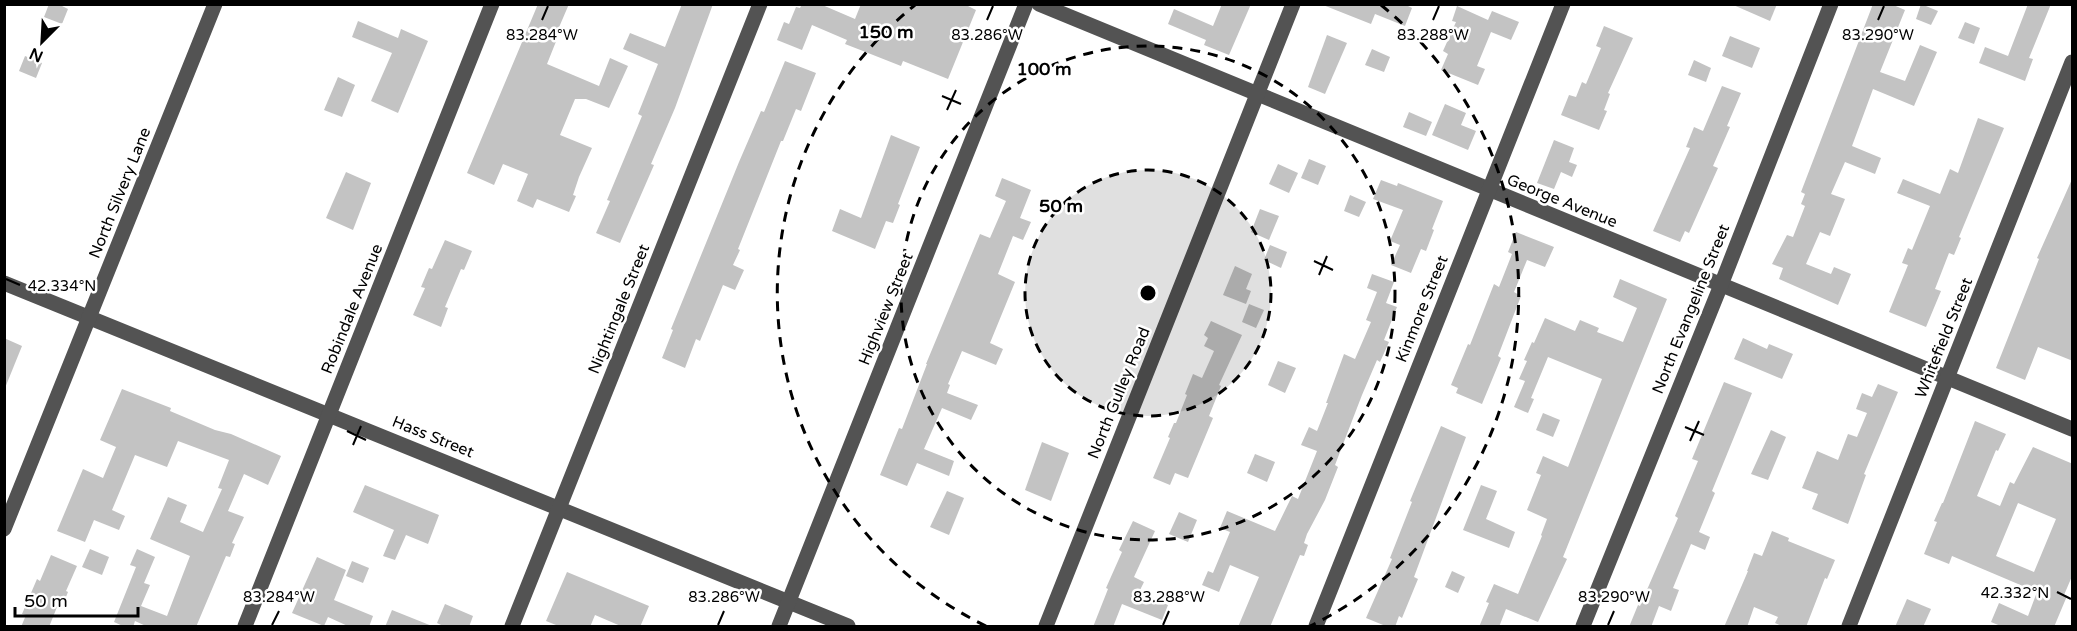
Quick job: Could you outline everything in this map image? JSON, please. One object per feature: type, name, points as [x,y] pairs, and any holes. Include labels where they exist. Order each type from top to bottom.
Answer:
[{"type":"street","name":"North Silvery Lane","points":[[4,529],[215,4]]},
{"type":"street","name":"Robindale Avenue","points":[[245,627],[492,4]]},
{"type":"street","name":"Nightingale Street","points":[[512,627],[760,4]]},
{"type":"street","name":"Highview Street","points":[[779,627],[1026,4]]},
{"type":"street","name":"George Avenue","points":[[1039,4],[2073,429]]},
{"type":"street","name":"North Gulley Road","points":[[1046,627],[1293,4]]},
{"type":"street","name":"Kinmore Street","points":[[1316,627],[1563,4]]},
{"type":"street","name":"North Evangeline Street","points":[[1583,627],[1831,4]]},
{"type":"street","name":"Whitefield Street","points":[[1849,627],[2073,62]]},
{"type":"street","name":"Hass Street","points":[[4,283],[848,627]]},
{"type":"building","points":[[49,4],[58,4],[68,9],[62,24],[44,17]]},
{"type":"building","points":[[538,4],[569,4],[547,64],[599,86],[610,58],[628,66],[609,108],[586,99],[575,99],[560,135],[592,148],[579,177],[573,195],[576,196],[569,212],[537,199],[533,208],[517,201],[528,174],[503,164],[494,185],[467,173]]},
{"type":"building","points":[[682,4],[713,4],[675,108],[651,164],[654,165],[620,243],[596,233],[610,201],[607,200],[642,116],[638,114],[658,64],[623,49],[630,33],[665,47]]},
{"type":"building","points":[[802,4],[820,4],[855,19],[861,4],[964,4],[976,10],[948,79],[903,61],[901,66],[845,44],[847,40],[812,25],[802,50],[777,40],[784,22],[789,24],[796,7],[800,8]]},
{"type":"building","points":[[1222,4],[1251,4],[1229,55],[1204,45],[1206,40],[1168,24],[1174,9],[1213,26]]},
{"type":"building","points":[[1404,4],[1412,8],[1405,26],[1375,14],[1371,24],[1323,5]]},
{"type":"building","points":[[1731,4],[1777,4],[1770,21]]},
{"type":"building","points":[[1873,4],[1891,4],[1905,10],[1880,72],[1905,81],[1920,45],[1937,52],[1914,106],[1873,89],[1852,146],[1881,158],[1875,174],[1845,162],[1831,194],[1845,199],[1830,236],[1820,232],[1806,264],[1831,274],[1834,267],[1851,274],[1838,305],[1779,279],[1783,268],[1772,264],[1787,235],[1793,237],[1805,206],[1801,204],[1805,194],[1801,192]]},
{"type":"building","points":[[1921,4],[1938,11],[1931,25],[1916,19]]},
{"type":"building","points":[[2028,4],[2051,4],[2029,58],[2033,59],[2025,81],[1979,63],[1985,47],[2008,56]]},
{"type":"building","points":[[1457,6],[1488,20],[1492,11],[1519,22],[1511,40],[1491,32],[1477,66],[1485,69],[1478,85],[1441,70],[1448,54],[1443,51],[1456,22],[1452,21]]},
{"type":"building","points":[[358,21],[398,38],[401,29],[428,41],[398,113],[371,101],[392,53],[352,37]]},
{"type":"building","points":[[1965,22],[1980,28],[1974,44],[1958,38]]},
{"type":"building","points":[[1604,26],[1633,38],[1608,93],[1610,94],[1604,110],[1607,111],[1599,130],[1561,115],[1569,95],[1576,97],[1582,82],[1586,84],[1601,48],[1596,46]]},
{"type":"building","points":[[1327,35],[1347,43],[1325,94],[1308,87]]},
{"type":"building","points":[[1730,36],[1760,48],[1752,68],[1722,56]]},
{"type":"building","points":[[1372,49],[1390,57],[1384,72],[1365,65]]},
{"type":"building","points":[[25,56],[42,63],[36,78],[19,71]]},
{"type":"building","points":[[1694,60],[1711,68],[1706,82],[1688,75]]},
{"type":"building","points":[[785,61],[816,73],[801,111],[796,109],[783,141],[781,141],[738,249],[740,250],[733,265],[744,270],[735,290],[723,285],[700,341],[696,339],[685,368],[662,358],[673,330],[671,329],[739,162],[761,111],[764,112]]},
{"type":"building","points":[[338,77],[355,85],[342,117],[324,110]]},
{"type":"building","points":[[1722,86],[1741,93],[1727,126],[1730,127],[1713,166],[1718,168],[1689,233],[1685,231],[1680,242],[1653,231],[1690,148],[1686,147],[1694,127],[1703,131]]},
{"type":"building","points":[[1445,104],[1466,113],[1461,125],[1476,131],[1468,150],[1432,135]]},
{"type":"building","points":[[1409,112],[1432,122],[1426,136],[1403,127]]},
{"type":"building","points":[[1978,118],[2004,128],[1959,237],[1961,238],[1954,255],[1949,253],[1935,289],[1941,291],[1926,327],[1889,312],[1908,265],[1902,263],[1908,248],[1912,250],[1930,206],[1897,193],[1903,179],[1940,194],[1950,169],[1958,173]]},
{"type":"building","points":[[891,135],[920,147],[893,223],[886,221],[875,249],[832,231],[840,209],[861,218]]},
{"type":"building","points":[[1554,140],[1574,148],[1569,162],[1577,165],[1572,177],[1561,172],[1554,189],[1537,183]]},
{"type":"building","points":[[1309,159],[1326,166],[1318,185],[1301,178]]},
{"type":"building","points":[[1278,164],[1298,173],[1289,193],[1269,184]]},
{"type":"building","points":[[346,172],[371,183],[353,230],[326,218]]},
{"type":"building","points":[[2073,177],[2073,361],[2038,347],[2025,380],[1996,368],[2039,259],[2037,258]]},
{"type":"building","points":[[1002,178],[1031,190],[1020,218],[1031,222],[1023,240],[1013,236],[998,274],[1015,282],[990,343],[1003,349],[996,365],[962,351],[948,384],[950,385],[947,393],[978,405],[971,420],[942,408],[924,449],[954,461],[949,476],[917,463],[907,486],[880,475],[899,428],[902,429],[926,364],[980,234],[990,238],[1006,201],[995,196]]},
{"type":"building","points":[[1381,180],[1397,186],[1398,183],[1443,201],[1426,251],[1421,249],[1411,273],[1391,265],[1400,245],[1390,241],[1403,210],[1373,199]]},
{"type":"building","points":[[1350,195],[1366,202],[1359,217],[1344,211]]},
{"type":"building","points":[[1260,209],[1279,216],[1269,240],[1251,232]]},
{"type":"building","points":[[1516,232],[1554,247],[1545,267],[1527,260],[1514,292],[1521,296],[1498,356],[1501,358],[1482,404],[1456,393],[1458,388],[1451,385],[1468,344],[1470,345],[1494,284],[1499,287],[1512,254],[1508,252]]},
{"type":"building","points":[[445,240],[472,251],[464,270],[461,269],[445,307],[448,308],[441,327],[413,315],[425,288],[421,287],[429,268],[432,269]]},
{"type":"building","points":[[1270,245],[1287,252],[1281,268],[1264,260]]},
{"type":"building","points":[[1235,266],[1252,274],[1246,289],[1251,291],[1246,304],[1223,295]]},
{"type":"building","points":[[1372,274],[1394,282],[1386,303],[1397,307],[1384,340],[1389,342],[1380,362],[1377,360],[1362,395],[1335,465],[1338,467],[1325,500],[1307,534],[1304,543],[1308,545],[1304,556],[1300,555],[1270,627],[1238,627],[1259,577],[1230,565],[1219,592],[1202,585],[1208,571],[1213,573],[1230,532],[1220,528],[1227,511],[1275,531],[1292,496],[1298,499],[1317,451],[1301,445],[1309,427],[1317,431],[1344,354],[1355,359],[1371,322],[1366,320],[1377,292],[1367,288]]},
{"type":"building","points":[[1620,279],[1667,299],[1563,557],[1567,559],[1538,622],[1506,609],[1499,627],[1479,627],[1494,584],[1518,594],[1547,519],[1527,510],[1541,475],[1536,473],[1543,456],[1568,467],[1602,379],[1548,357],[1531,398],[1534,399],[1528,413],[1514,407],[1525,381],[1519,379],[1527,361],[1524,360],[1545,318],[1575,331],[1580,320],[1599,328],[1597,332],[1623,342],[1637,308],[1613,297]]},
{"type":"building","points":[[1249,304],[1264,310],[1256,328],[1242,322]]},
{"type":"building","points":[[1211,321],[1242,335],[1219,385],[1221,386],[1209,416],[1213,418],[1188,478],[1175,473],[1170,485],[1153,478],[1187,395],[1185,394],[1193,374],[1202,378],[1214,351],[1204,346],[1208,338],[1204,335]]},
{"type":"building","points":[[4,338],[22,346],[5,388],[4,388]]},
{"type":"building","points":[[1743,338],[1767,349],[1769,344],[1793,354],[1782,379],[1734,359]]},
{"type":"building","points":[[1278,361],[1296,368],[1285,393],[1268,385]]},
{"type":"building","points":[[1724,382],[1752,393],[1712,491],[1715,493],[1699,532],[1710,537],[1705,550],[1691,544],[1673,588],[1679,590],[1671,611],[1659,606],[1651,627],[1629,627],[1678,518],[1675,516],[1698,461],[1692,459]]},
{"type":"building","points":[[1878,384],[1898,392],[1864,474],[1866,475],[1848,524],[1812,509],[1818,494],[1802,488],[1817,451],[1838,460],[1848,434],[1857,437],[1867,413],[1856,409],[1862,393],[1872,397]]},
{"type":"building","points":[[122,389],[281,456],[268,485],[244,474],[228,511],[244,517],[232,543],[235,544],[230,557],[226,556],[196,627],[148,627],[135,621],[133,627],[125,627],[114,622],[136,567],[130,565],[137,549],[155,557],[144,583],[150,585],[141,606],[167,616],[190,556],[150,539],[168,497],[187,505],[180,522],[203,532],[222,489],[218,488],[229,460],[178,441],[167,467],[135,455],[112,510],[125,516],[119,530],[94,520],[85,542],[57,531],[83,469],[103,478],[116,447],[100,440]]},
{"type":"building","points":[[1543,413],[1560,420],[1553,437],[1536,430]]},
{"type":"building","points":[[1975,421],[2006,434],[1998,451],[1996,450],[1977,496],[2000,506],[2010,482],[2014,484],[2033,447],[2073,464],[2073,574],[2054,627],[2003,627],[1991,622],[1999,603],[2028,616],[2037,592],[1952,556],[1949,564],[1924,554],[1937,522],[1934,521]],"holes":[[[2018,503],[2056,519],[2034,572],[1996,556]]]},
{"type":"building","points":[[1441,426],[1466,437],[1414,577],[1418,579],[1402,618],[1399,616],[1395,627],[1388,627],[1366,618],[1392,559],[1390,558],[1412,502],[1410,501]]},
{"type":"building","points":[[1771,430],[1786,437],[1768,480],[1751,474]]},
{"type":"building","points":[[1042,442],[1069,453],[1051,501],[1025,490]]},
{"type":"building","points":[[1255,454],[1275,462],[1267,482],[1247,473]]},
{"type":"building","points":[[365,485],[439,515],[428,544],[406,535],[395,560],[383,556],[394,530],[353,512]]},
{"type":"building","points":[[1481,485],[1497,491],[1486,519],[1515,532],[1509,548],[1463,530]]},
{"type":"building","points":[[947,491],[964,498],[949,535],[930,527]]},
{"type":"building","points":[[1179,512],[1197,520],[1188,542],[1169,534]]},
{"type":"building","points":[[1133,521],[1155,531],[1134,577],[1144,582],[1139,592],[1168,605],[1162,620],[1122,604],[1113,627],[1093,627],[1108,589],[1106,588],[1122,552],[1119,550]]},
{"type":"building","points":[[1772,531],[1789,538],[1788,541],[1835,560],[1827,579],[1825,578],[1806,627],[1784,627],[1775,623],[1778,617],[1754,607],[1747,627],[1724,627],[1754,553],[1762,556]]},
{"type":"building","points":[[90,549],[109,557],[102,575],[82,567]]},
{"type":"building","points":[[51,555],[77,566],[61,609],[57,607],[49,627],[21,627],[26,615],[22,614],[37,579],[40,581]]},
{"type":"building","points":[[317,557],[346,570],[334,600],[373,616],[369,627],[350,627],[328,617],[324,626],[292,613]]},
{"type":"building","points":[[352,561],[369,568],[363,583],[346,576]]},
{"type":"building","points":[[1452,571],[1465,577],[1458,593],[1445,587]]},
{"type":"building","points":[[567,572],[649,606],[640,627],[623,627],[595,615],[590,627],[561,627],[546,621]]},
{"type":"building","points":[[1907,599],[1931,609],[1923,627],[1895,627]]},
{"type":"building","points":[[445,604],[473,616],[469,627],[445,627],[437,623]]},
{"type":"building","points":[[392,610],[432,626],[432,627],[385,627]]}]
